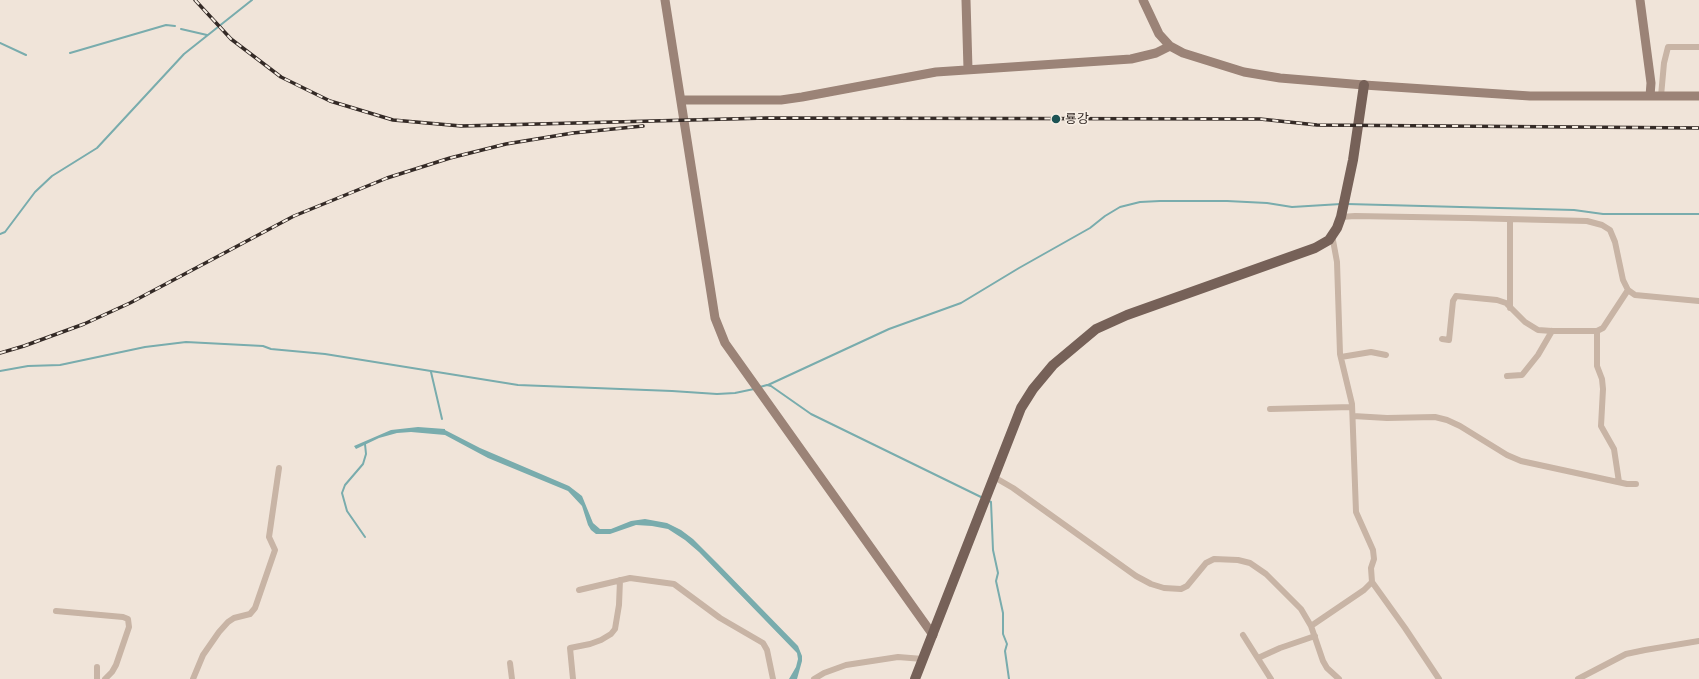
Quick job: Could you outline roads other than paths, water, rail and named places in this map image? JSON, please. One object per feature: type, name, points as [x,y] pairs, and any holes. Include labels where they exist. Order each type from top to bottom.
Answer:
[{"type":"main road","points":[[915,679],[1021,408],[1033,389],[1053,365],[1096,329],[1127,315],[1315,248],[1328,240],[1337,228],[1343,208],[1353,160],[1364,85]]},
{"type":"street","points":[[665,0],[715,318],[725,343],[933,635]]},
{"type":"street","points":[[966,0],[968,69]]},
{"type":"street","points":[[1143,0],[1159,34],[1170,46],[1183,53],[1244,72],[1280,78],[1530,96],[1699,96]]},
{"type":"street","points":[[1640,0],[1651,82],[1650,96]]},
{"type":"street","points":[[681,100],[781,100],[802,98],[900,78],[968,69],[1131,59],[1156,53],[1170,46]]},
{"type":"street","points":[[1661,96],[1664,62],[1668,47],[1699,47]]},
{"type":"street","points":[[1343,208],[1355,216],[1587,221],[1602,225],[1610,230],[1616,242],[1623,280],[1628,290],[1635,295],[1699,301]]},
{"type":"street","points":[[1510,219],[1510,308]]},
{"type":"street","points":[[1332,235],[1337,262],[1338,336],[1353,416],[1354,498],[1356,512],[1373,550],[1374,559],[1371,568],[1372,582],[1439,679]]},
{"type":"street","points":[[1442,339],[1450,340],[1453,301],[1456,296],[1497,300],[1506,304],[1525,322],[1538,330],[1552,332],[1596,331],[1603,328],[1628,290]]},
{"type":"street","points":[[1596,331],[1597,366],[1602,379],[1601,426],[1614,449],[1619,482]]},
{"type":"street","points":[[1507,376],[1522,375],[1538,355],[1552,332]]},
{"type":"street","points":[[1341,357],[1371,352],[1386,355]]},
{"type":"street","points":[[1270,410],[1352,407]]},
{"type":"street","points":[[1353,416],[1387,418],[1435,417],[1447,420],[1460,426],[1507,455],[1521,461],[1627,484],[1636,484]]},
{"type":"street","points":[[193,679],[203,655],[219,632],[228,622],[234,618],[250,614],[255,608],[275,550],[270,537],[279,468]]},
{"type":"street","points":[[994,477],[1013,488],[1136,576],[1150,584],[1164,588],[1181,589],[1187,586],[1206,563],[1214,559],[1238,560],[1250,563],[1266,574],[1295,603],[1311,626],[1323,661],[1327,668],[1339,679]]},
{"type":"street","points":[[579,590],[630,578],[666,582],[679,587],[720,618],[763,643],[767,650],[773,679]]},
{"type":"street","points":[[573,679],[570,648],[601,640],[611,634],[615,629],[619,605],[620,580]]},
{"type":"street","points":[[1311,626],[1364,590],[1372,582]]},
{"type":"street","points":[[56,611],[123,617],[128,619],[129,627],[116,665],[105,679]]},
{"type":"street","points":[[1243,635],[1271,679]]},
{"type":"street","points":[[1258,658],[1280,648],[1315,636]]},
{"type":"street","points":[[1578,679],[1626,654],[1699,641]]},
{"type":"street","points":[[814,679],[824,673],[846,665],[898,657],[923,659]]},
{"type":"street","points":[[510,663],[512,679]]},
{"type":"street","points":[[97,667],[98,679]]},
{"type":"water","points":[[418,427],[445,429],[480,448],[569,486],[582,496],[593,523],[600,529],[611,529],[631,521],[645,519],[667,523],[681,530],[693,539],[798,646],[802,656],[802,661],[797,679],[789,679],[796,667],[798,659],[797,653],[699,552],[685,540],[668,529],[636,525],[610,534],[596,534],[588,525],[582,506],[568,491],[488,458],[445,435],[411,432],[397,433],[379,438],[356,449],[354,446],[391,430]]},
{"type":"waterway","points":[[0,234],[5,232],[35,192],[52,176],[97,148],[184,54],[252,0]]},
{"type":"waterway","points":[[70,53],[166,25],[175,26]]},
{"type":"waterway","points":[[181,29],[207,35]]},
{"type":"waterway","points":[[0,43],[26,55]]},
{"type":"waterway","points":[[768,385],[889,329],[961,303],[1090,228],[1105,216],[1120,207],[1140,202],[1160,201],[1227,201],[1267,203],[1292,207],[1341,204]]},
{"type":"waterway","points":[[1347,204],[1574,210],[1603,214],[1699,214]]},
{"type":"waterway","points":[[0,371],[28,366],[60,365],[145,347],[186,342],[263,346],[271,349],[325,354],[518,385],[717,394],[735,393],[754,389]]},
{"type":"waterway","points":[[431,372],[442,419]]},
{"type":"waterway","points":[[760,387],[767,385],[771,386],[811,414],[983,498]]},
{"type":"waterway","points":[[365,444],[366,454],[363,464],[345,485],[342,493],[347,511],[365,537]]},
{"type":"waterway","points":[[989,501],[991,502],[993,550],[998,573],[996,581],[1003,613],[1003,634],[1007,644],[1005,651],[1009,679]]},
{"type":"railway","points":[[195,0],[231,39],[281,77],[330,101],[393,120],[461,126],[767,118],[1260,119],[1317,125],[1699,128]]},
{"type":"railway","points":[[0,353],[24,346],[84,324],[130,303],[294,216],[387,178],[450,158],[506,144],[573,133],[643,126]]},
{"type":"place","name":"룡강","points":[[1056,119]]}]
